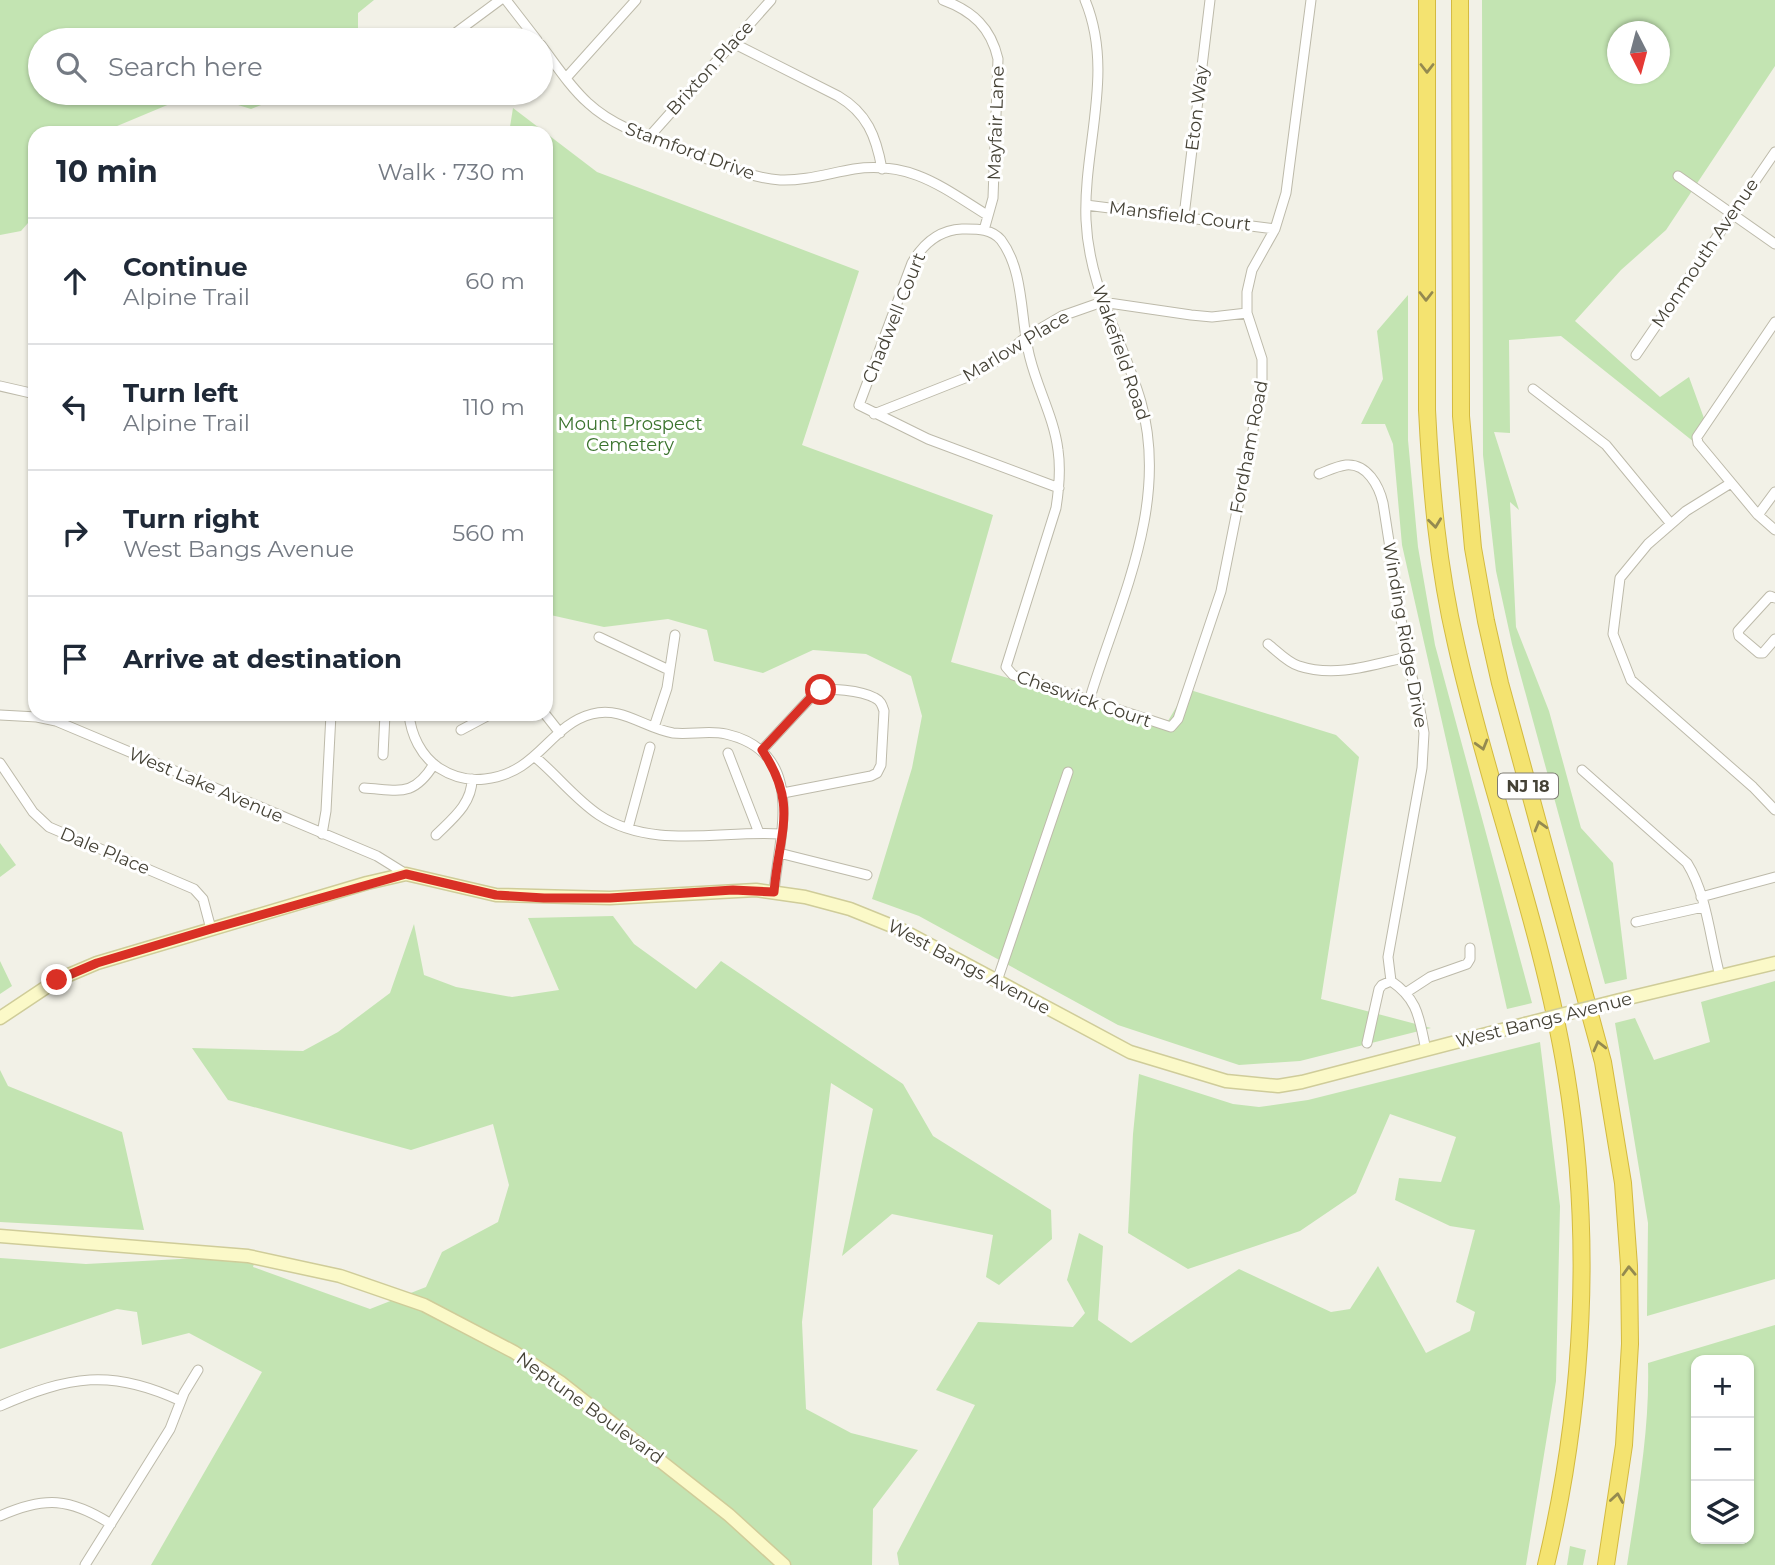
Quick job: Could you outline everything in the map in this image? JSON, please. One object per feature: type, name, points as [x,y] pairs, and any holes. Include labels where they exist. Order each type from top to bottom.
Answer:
[{"type":"highway","name":"NJ 18","points":[[1426,0],[1427,410],[1438,541],[1463,674],[1540,952],[1566,1070],[1578,1179],[1581,1268],[1579,1341],[1568,1443],[1546,1565]]},
{"type":"highway","name":"NJ 18","points":[[1460,0],[1461,416],[1473,548],[1500,683],[1603,1062],[1617,1135],[1627,1220],[1630,1304],[1627,1410],[1606,1565]]},
{"type":"street","points":[[462,28],[500,0]]},
{"type":"street","points":[[506,0],[528,28]]},
{"type":"street","points":[[566,78],[636,0]]},
{"type":"street","name":"Brixton Place","points":[[649,137],[771,0]]},
{"type":"street","name":"Mayfair Lane","points":[[943,0],[966,10],[982,24],[992,39],[998,60],[993,198],[984,229]]},
{"type":"street","name":"Wakefield Road","points":[[1084,0],[1096,35],[1099,68],[1087,176],[1086,205],[1090,251],[1102,302],[1141,403],[1148,441],[1150,478],[1142,537],[1090,701]]},
{"type":"street","name":"Eton Way","points":[[1184,216],[1210,0]]},
{"type":"street","name":"Fordham Road","points":[[1171,727],[1178,719],[1221,591],[1262,385],[1262,359],[1247,313],[1247,292],[1252,270],[1275,229],[1286,193],[1311,0]]},
{"type":"street","points":[[733,43],[853,106],[873,131],[882,169]]},
{"type":"street","name":"Stamford Drive","points":[[553,61],[587,103],[622,126],[745,173],[769,179],[796,179],[858,169],[915,174],[936,183],[987,215]]},
{"type":"street","name":"Monmouth Avenue","points":[[1636,355],[1775,152]]},
{"type":"street","points":[[1678,176],[1775,244]]},
{"type":"street","name":"Mansfield Court","points":[[1086,205],[1275,229]]},
{"type":"street","name":"Chadwell Court","points":[[874,414],[859,405],[912,263],[930,240],[945,232],[954,229],[984,229]]},
{"type":"street","points":[[874,414],[928,439],[1059,488],[1056,438],[1051,416],[1032,368],[1014,267],[1000,239],[984,229]]},
{"type":"street","name":"Marlow Place","points":[[874,414],[970,376],[1062,316],[1102,302],[1212,317],[1247,313]]},
{"type":"street","points":[[1775,322],[1699,432],[1697,440],[1758,515],[1775,530]]},
{"type":"street","points":[[0,386],[28,392]]},
{"type":"street","points":[[1533,389],[1606,446],[1671,524]]},
{"type":"street","name":"Winding Ridge Drive","points":[[1318,474],[1345,465],[1357,467],[1369,474],[1380,490],[1407,657],[1422,718],[1423,756],[1388,957],[1391,981]]},
{"type":"street","points":[[1731,483],[1686,511],[1648,544],[1620,578],[1613,634],[1631,680],[1753,787],[1775,810]]},
{"type":"street","name":"Cheswick Court","points":[[1059,488],[1054,518],[1006,663],[1008,672],[1171,727]]},
{"type":"street","points":[[1758,515],[1775,492]]},
{"type":"street","points":[[1775,598],[1770,596],[1738,631],[1739,636],[1759,653],[1763,653],[1775,639]]},
{"type":"street","points":[[654,727],[664,701],[675,635]]},
{"type":"street","points":[[599,637],[669,670]]},
{"type":"street","points":[[1268,644],[1295,665],[1328,671],[1344,671],[1407,657]]},
{"type":"street","points":[[762,750],[815,693],[821,690],[830,689],[873,697],[881,703],[884,711],[881,765],[877,773],[783,793]]},
{"type":"street","points":[[412,721],[416,741],[434,764],[448,773],[472,779],[488,779],[515,771],[535,757],[573,722],[601,712],[622,713],[676,733],[724,733],[762,750],[780,781],[783,793],[785,818],[774,892]]},
{"type":"street","name":"West Lake Avenue","points":[[0,715],[28,717]]},
{"type":"street","name":"West Lake Avenue","points":[[56,721],[377,856],[406,874]]},
{"type":"street","points":[[322,834],[326,811],[331,721]]},
{"type":"street","points":[[383,755],[385,721]]},
{"type":"street","points":[[461,730],[478,721]]},
{"type":"street","points":[[551,721],[560,733]]},
{"type":"street","points":[[628,828],[650,747]]},
{"type":"street","points":[[728,753],[759,833]]},
{"type":"street","points":[[535,757],[595,813],[628,828],[673,836],[781,834]]},
{"type":"street","name":"Dale Place","points":[[0,763],[33,812],[50,827],[194,889],[203,899],[211,929]]},
{"type":"street","points":[[364,788],[414,788],[425,779],[434,764]]},
{"type":"street","points":[[1582,770],[1687,863],[1694,873],[1720,975]]},
{"type":"street","points":[[997,981],[1068,772]]},
{"type":"street","points":[[436,835],[466,803],[472,790],[472,779]]},
{"type":"street","points":[[779,853],[867,875]]},
{"type":"street","name":"West Bangs Avenue","points":[[0,1018],[46,987],[81,970],[211,929],[406,874],[496,895],[610,898],[733,890],[774,892],[850,909],[932,944],[1130,1052],[1226,1082],[1278,1086],[1775,963]]},
{"type":"street","points":[[1636,922],[1775,877]]},
{"type":"street","points":[[1407,992],[1430,978],[1467,964],[1470,948]]},
{"type":"street","points":[[1367,1043],[1379,989],[1391,981],[1407,992],[1417,1009],[1426,1050]]},
{"type":"street","name":"Neptune Boulevard","points":[[0,1236],[248,1256],[340,1276],[424,1305],[514,1352],[560,1382],[729,1515],[784,1565]]},
{"type":"street","points":[[85,1565],[170,1429],[198,1370]]},
{"type":"street","points":[[0,1406],[52,1385],[82,1380],[135,1383],[181,1401]]},
{"type":"street","points":[[0,1516],[31,1503],[62,1502],[82,1507],[111,1524]]},
{"type":"green space","points":[[0,0],[374,0],[358,13],[358,28],[28,28],[28,105],[167,105],[117,126],[28,126],[28,223],[21,231],[0,235]]},
{"type":"green space","points":[[1482,0],[1775,0],[1775,66],[1666,230],[1621,270],[1575,321],[1660,397],[1689,377],[1705,421],[1694,442],[1561,336],[1509,340],[1510,433],[1494,432],[1519,510],[1510,502],[1516,627],[1549,711],[1581,828],[1613,863],[1627,979],[1605,984],[1512,644],[1496,571],[1483,455]]},
{"type":"green space","points":[[238,105],[262,105],[251,109]]},
{"type":"green space","points":[[513,108],[537,126],[510,126]]},
{"type":"green space","name":"Mount Prospect Cemetery","points":[[553,138],[597,172],[859,271],[802,445],[993,515],[951,662],[1079,698],[1165,726],[1187,689],[1336,735],[1359,757],[1321,999],[1431,1028],[1300,1061],[1239,1065],[1118,1025],[919,916],[872,899],[912,768],[922,716],[911,676],[866,654],[813,650],[763,673],[714,661],[707,630],[668,619],[604,627],[553,616]]},
{"type":"green space","points":[[1408,295],[1408,440],[1418,547],[1435,645],[1532,1003],[1507,1009],[1402,545],[1393,444],[1385,424],[1361,424],[1383,379],[1377,331]]},
{"type":"green space","points":[[0,843],[16,865],[0,877]]},
{"type":"green space","points":[[613,916],[634,944],[696,989],[721,961],[903,1084],[933,1136],[1051,1210],[1052,1239],[999,1285],[986,1277],[993,1235],[892,1214],[842,1256],[873,1109],[831,1083],[802,1322],[806,1409],[851,1433],[918,1450],[873,1509],[872,1565],[151,1565],[262,1372],[189,1333],[142,1345],[137,1312],[117,1309],[0,1349],[0,1258],[86,1264],[257,1255],[253,1267],[370,1309],[426,1287],[442,1252],[498,1222],[509,1185],[493,1124],[411,1150],[228,1100],[192,1048],[303,1051],[338,1032],[390,993],[414,924],[424,975],[456,987],[512,997],[559,990],[528,918]]},
{"type":"green space","points":[[0,961],[12,986],[0,994]]},
{"type":"green space","points":[[1775,981],[1775,1279],[1647,1316],[1648,1223],[1615,1023],[1635,1018],[1654,1060],[1710,1042],[1701,1002]]},
{"type":"green space","points":[[1540,1042],[1560,1206],[1556,1381],[1526,1565],[899,1565],[897,1553],[975,1405],[936,1390],[978,1322],[1073,1327],[1085,1313],[1067,1280],[1079,1233],[1103,1246],[1098,1320],[1131,1343],[1239,1269],[1331,1312],[1350,1309],[1378,1266],[1426,1353],[1470,1331],[1475,1312],[1456,1302],[1475,1230],[1450,1226],[1395,1200],[1399,1178],[1441,1182],[1456,1137],[1390,1114],[1356,1193],[1300,1231],[1188,1269],[1128,1233],[1139,1074],[1233,1104],[1259,1107],[1308,1100]]},
{"type":"green space","points":[[0,1070],[8,1086],[122,1132],[144,1230],[0,1222]]},
{"type":"green space","points":[[1775,1325],[1775,1565],[1627,1565],[1639,1490],[1648,1363]]},
{"type":"green space","points":[[1570,1546],[1586,1550],[1583,1565],[1567,1565]]},
{"type":"route","points":[[57,980],[97,963],[367,883],[406,874],[496,895],[544,898],[610,898],[733,890],[774,892],[785,804],[780,781],[762,750],[815,693],[821,690]]}]
